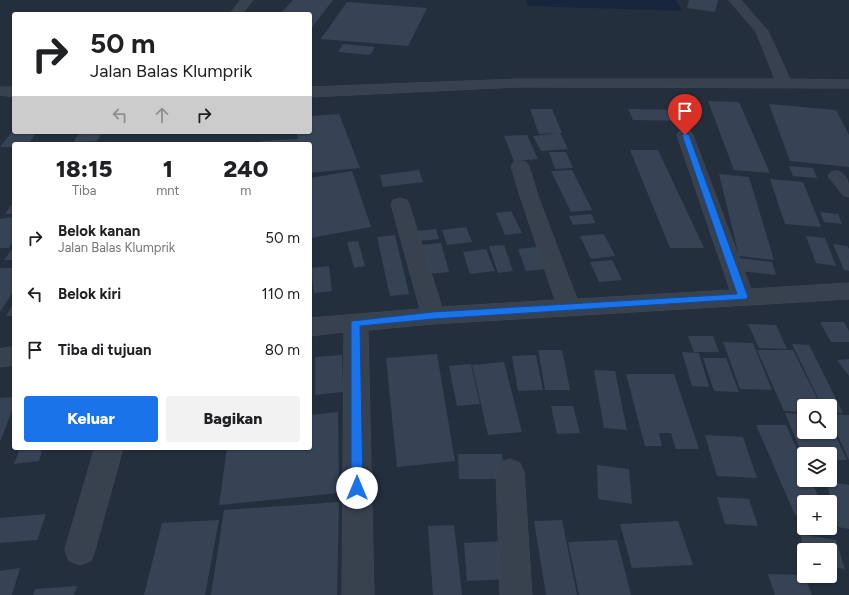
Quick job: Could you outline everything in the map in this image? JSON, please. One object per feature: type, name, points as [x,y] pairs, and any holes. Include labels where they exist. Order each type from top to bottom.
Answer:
[{"type":"street","points":[[238,12],[247,0]]},
{"type":"street","points":[[735,0],[762,31],[784,83]]},
{"type":"street","points":[[312,92],[525,83],[849,84]]},
{"type":"street","points":[[0,91],[12,92]]},
{"type":"street","points":[[685,135],[743,297]]},
{"type":"street","points":[[520,166],[529,196],[569,308]]},
{"type":"street","points":[[837,176],[849,191]]},
{"type":"street","points":[[400,204],[433,316]]},
{"type":"street","points":[[312,327],[433,316],[849,291]]},
{"type":"street","points":[[356,323],[358,595]]},
{"type":"street","points":[[0,358],[12,356]]},
{"type":"street","points":[[80,550],[108,450]]},
{"type":"street","points":[[510,472],[516,595]]},
{"type":"water","points":[[526,0],[676,0],[682,11],[527,6]]},
{"type":"building","points":[[293,0],[333,0],[312,27],[312,12],[282,12]]},
{"type":"building","points":[[689,0],[718,0],[715,12],[687,8]]},
{"type":"building","points":[[347,2],[427,8],[408,46],[321,39]]},
{"type":"building","points":[[343,44],[375,47],[370,55],[338,52]]},
{"type":"building","points":[[708,101],[739,102],[770,173],[734,170]]},
{"type":"building","points":[[769,104],[836,110],[849,135],[849,167],[790,161]]},
{"type":"building","points":[[530,109],[552,109],[562,133],[560,133],[568,149],[541,151],[533,136],[557,133],[539,134]]},
{"type":"building","points":[[628,109],[692,110],[698,121],[633,120]]},
{"type":"building","points":[[339,114],[360,168],[312,173],[312,142],[260,142],[298,139],[297,134],[312,134],[312,116]]},
{"type":"building","points":[[12,132],[12,134],[36,134],[30,142],[12,142],[12,147],[0,147]]},
{"type":"building","points":[[78,134],[101,134],[97,141],[74,142]]},
{"type":"building","points":[[527,135],[538,159],[514,161],[504,136]]},
{"type":"building","points":[[630,150],[658,150],[704,248],[670,248]]},
{"type":"building","points":[[549,152],[566,152],[573,168],[555,169]]},
{"type":"building","points":[[789,166],[813,168],[817,178],[793,176]]},
{"type":"building","points":[[419,170],[423,182],[383,187],[380,175]]},
{"type":"building","points":[[572,170],[592,210],[571,212],[551,171]]},
{"type":"building","points":[[352,171],[371,227],[312,238],[312,178]]},
{"type":"building","points":[[719,174],[749,177],[774,260],[739,256]]},
{"type":"building","points":[[770,179],[803,182],[821,227],[785,224]]},
{"type":"building","points":[[12,204],[12,214],[5,214]]},
{"type":"building","points":[[511,211],[522,233],[505,235],[496,213]]},
{"type":"building","points":[[820,212],[838,214],[842,224],[824,222]]},
{"type":"building","points":[[591,214],[596,223],[573,225],[569,216]]},
{"type":"building","points":[[12,217],[12,243],[9,248],[0,248],[0,219]]},
{"type":"building","points":[[466,227],[472,242],[447,245],[442,230]]},
{"type":"building","points":[[436,229],[439,239],[419,241],[416,231]]},
{"type":"building","points":[[604,234],[615,256],[591,259],[580,236]]},
{"type":"building","points":[[395,235],[409,294],[390,296],[377,237]]},
{"type":"building","points":[[806,236],[825,238],[836,266],[816,263]]},
{"type":"building","points":[[358,241],[365,266],[354,268],[347,242]]},
{"type":"building","points":[[441,243],[449,272],[429,274],[421,245]]},
{"type":"building","points":[[833,244],[847,246],[849,249],[849,271],[844,270]]},
{"type":"building","points":[[504,245],[513,271],[498,273],[489,246]]},
{"type":"building","points":[[537,247],[546,269],[526,271],[518,249]]},
{"type":"building","points":[[12,249],[12,260],[4,260]]},
{"type":"building","points":[[486,249],[495,271],[470,274],[463,252]]},
{"type":"building","points":[[738,258],[772,262],[776,275],[741,271]]},
{"type":"building","points":[[612,260],[622,280],[599,282],[590,262]]},
{"type":"building","points":[[329,266],[332,291],[314,293],[312,268]]},
{"type":"building","points":[[0,268],[12,268],[12,293],[0,312]]},
{"type":"building","points":[[12,306],[12,316],[6,316]]},
{"type":"building","points":[[820,322],[844,322],[849,331],[849,342],[831,342]]},
{"type":"building","points":[[748,324],[776,325],[787,349],[759,348]]},
{"type":"building","points":[[688,336],[713,336],[719,352],[694,352]]},
{"type":"building","points":[[723,342],[753,343],[772,390],[740,389]]},
{"type":"building","points":[[792,344],[809,345],[836,399],[819,399]]},
{"type":"building","points":[[538,350],[562,350],[570,390],[545,390]]},
{"type":"building","points":[[757,350],[793,350],[818,399],[797,399],[797,412],[784,411]]},
{"type":"building","points":[[682,352],[699,353],[709,387],[692,386]]},
{"type":"building","points":[[437,354],[455,461],[397,467],[386,358]]},
{"type":"building","points":[[342,355],[343,392],[315,395],[315,357]]},
{"type":"building","points":[[536,355],[543,390],[518,391],[512,356]]},
{"type":"building","points":[[703,358],[726,358],[739,392],[714,391]]},
{"type":"building","points":[[849,359],[849,376],[837,360]]},
{"type":"building","points":[[504,362],[522,432],[488,435],[472,365]]},
{"type":"building","points":[[471,364],[480,404],[457,406],[449,366]]},
{"type":"building","points":[[594,370],[615,371],[627,430],[604,428]]},
{"type":"building","points":[[626,374],[674,374],[699,449],[676,449],[671,433],[659,433],[662,446],[645,446]]},
{"type":"building","points":[[12,397],[12,410],[0,442],[0,398]]},
{"type":"building","points":[[837,401],[843,413],[837,413]]},
{"type":"building","points":[[551,406],[573,406],[580,433],[557,434]]},
{"type":"building","points":[[338,412],[339,493],[219,505],[227,450],[312,450],[312,415]]},
{"type":"building","points":[[785,413],[797,414],[797,439],[837,439],[847,460],[837,460],[837,447],[799,447]]},
{"type":"building","points":[[837,414],[849,415],[849,460],[837,433]]},
{"type":"building","points":[[756,425],[786,425],[797,449],[797,487],[814,487],[818,495],[797,495],[797,515],[795,515]]},
{"type":"building","points":[[705,435],[743,437],[757,478],[717,476]]},
{"type":"building","points":[[19,450],[42,450],[39,461],[14,464]]},
{"type":"building","points":[[458,454],[502,454],[505,479],[459,479]]},
{"type":"building","points":[[597,465],[629,469],[632,504],[598,499]]},
{"type":"building","points":[[837,483],[849,485],[849,529],[838,527],[837,495],[830,495],[828,487],[837,487]]},
{"type":"building","points":[[717,497],[749,499],[758,526],[725,524]]},
{"type":"building","points":[[339,502],[337,595],[211,595],[224,510]]},
{"type":"building","points":[[46,514],[37,540],[0,543],[0,518]]},
{"type":"building","points":[[219,520],[205,595],[144,595],[162,523]]},
{"type":"building","points":[[562,520],[577,595],[546,595],[534,521]]},
{"type":"building","points":[[678,521],[693,565],[632,568],[620,524]]},
{"type":"building","points":[[454,525],[462,595],[433,595],[428,526]]},
{"type":"building","points":[[800,535],[836,540],[837,543],[802,543]]},
{"type":"building","points":[[617,540],[631,595],[579,595],[568,542]]},
{"type":"building","points":[[505,541],[510,579],[467,581],[464,543]]},
{"type":"building","points":[[837,543],[845,569],[837,568]]},
{"type":"building","points":[[20,568],[12,595],[0,595],[0,571]]},
{"type":"building","points":[[768,574],[797,575],[797,583],[807,583],[812,595],[775,595]]},
{"type":"building","points":[[77,586],[74,595],[33,595],[35,589]]},
{"type":"route","points":[[357,488],[356,323],[433,316],[743,297],[685,135]]}]
